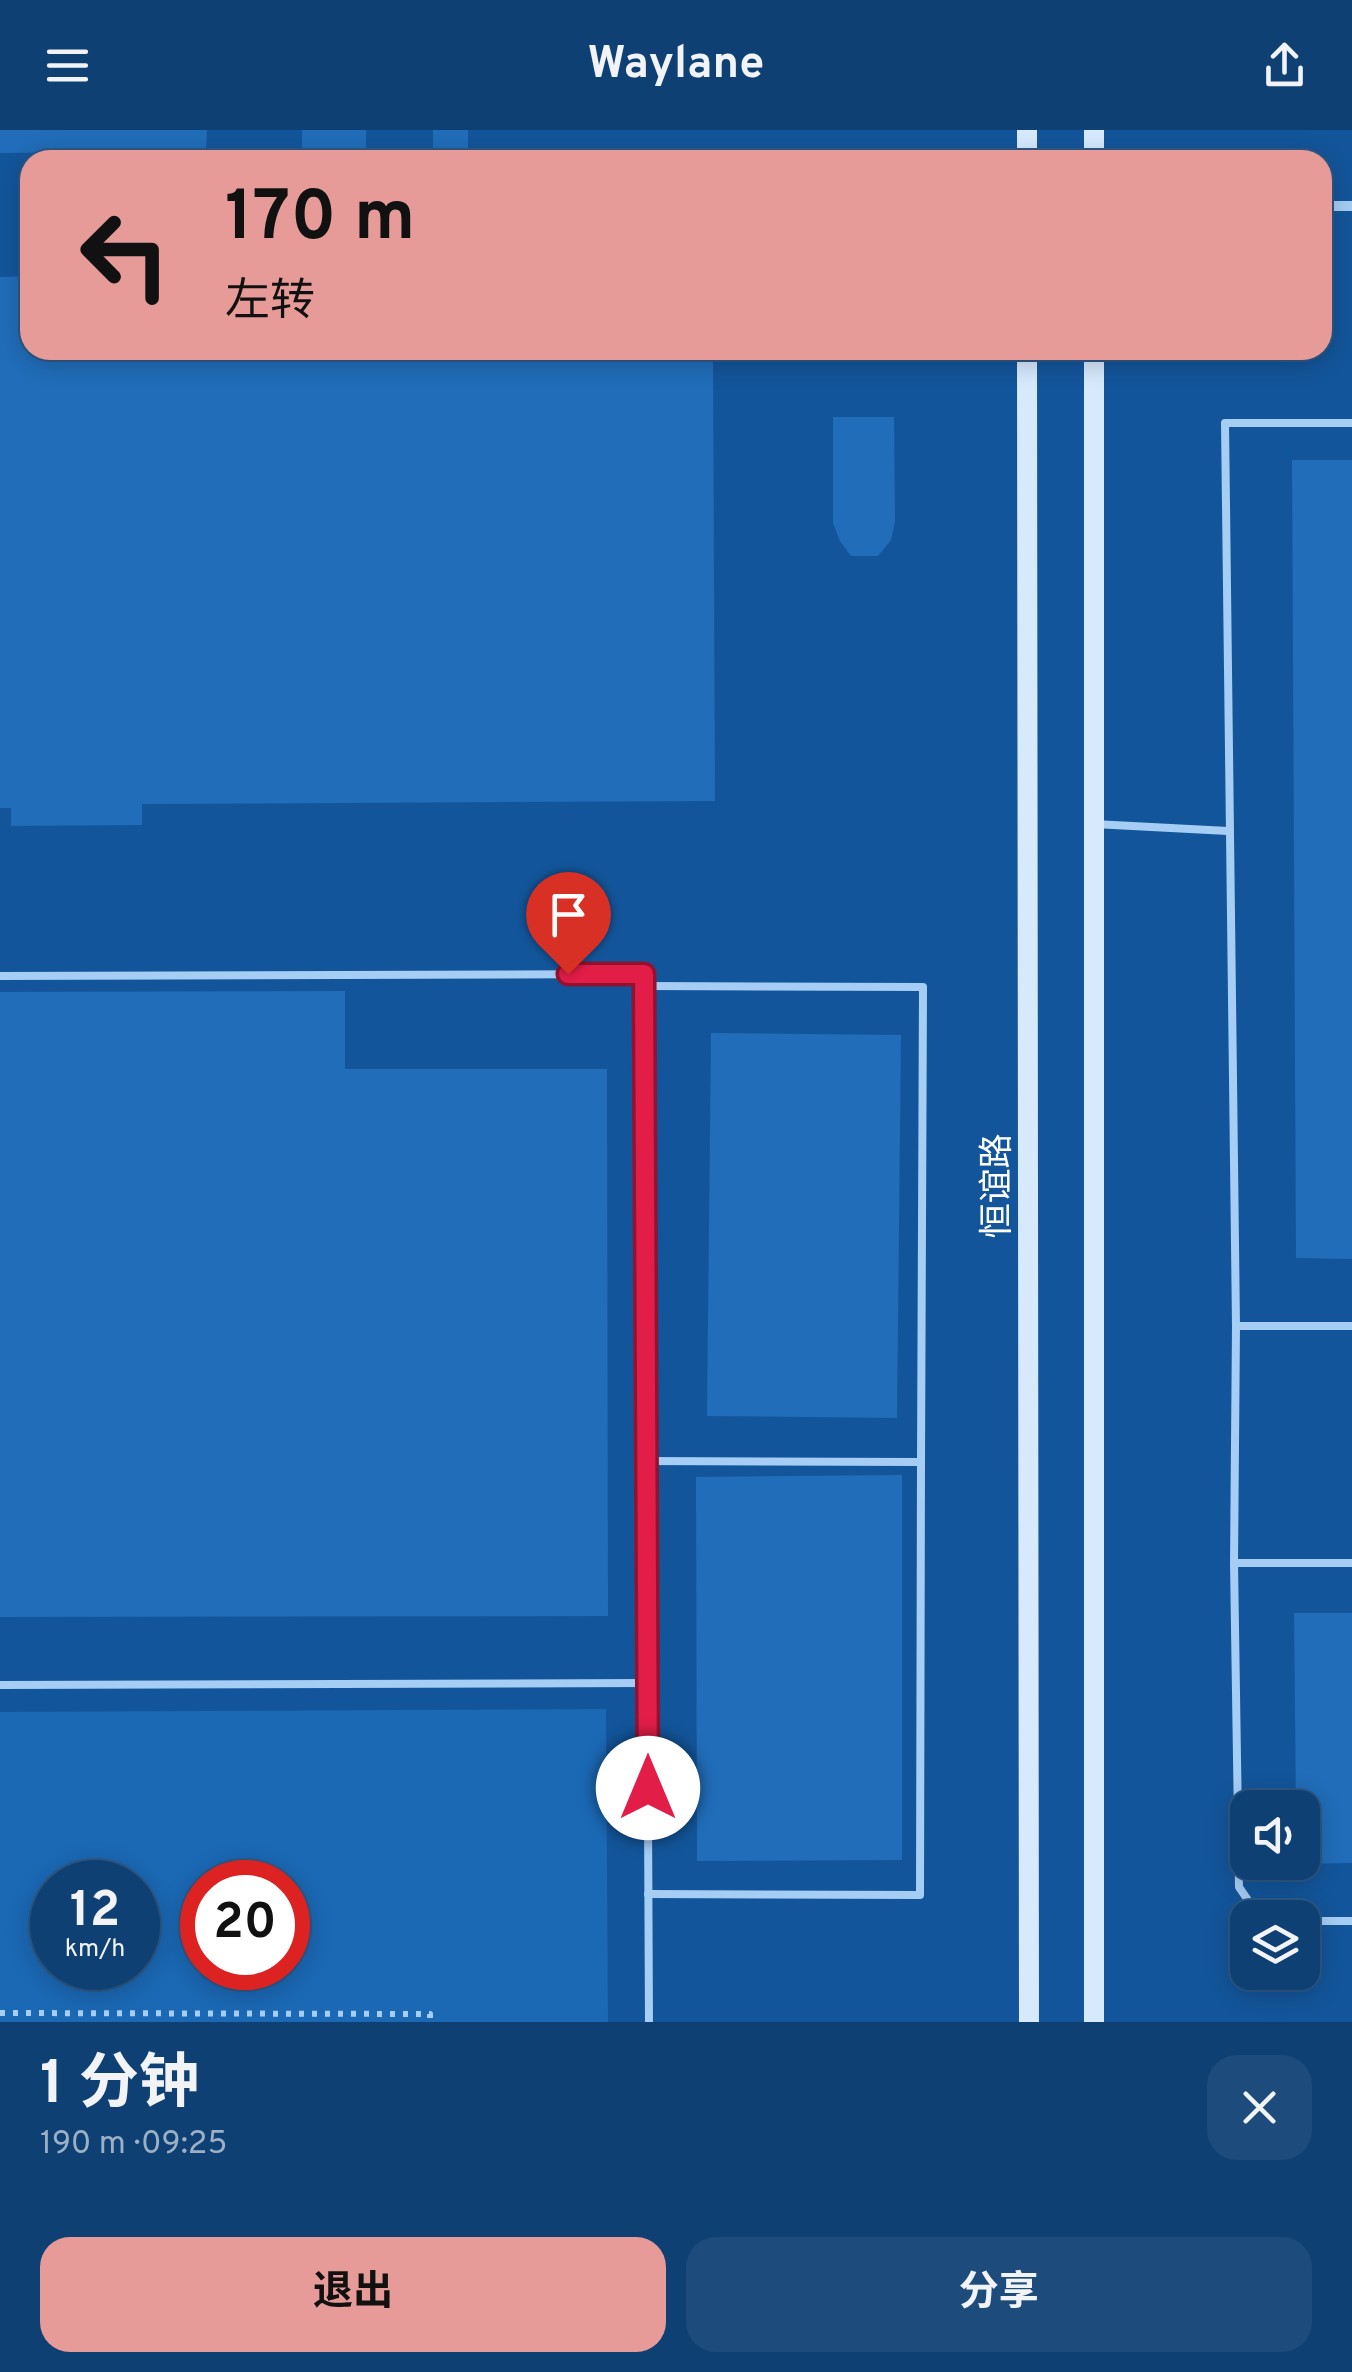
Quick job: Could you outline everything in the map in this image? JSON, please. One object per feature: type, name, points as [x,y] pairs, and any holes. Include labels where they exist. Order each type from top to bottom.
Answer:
[{"type":"main road","name":"恒谊路","points":[[1027,360],[1029,2022]]},
{"type":"main road","points":[[1094,360],[1094,2022]]},
{"type":"lane","points":[[1248,1900],[1239,1887],[1225,423],[1352,423]]},
{"type":"lane","points":[[1094,824],[1228,831]]},
{"type":"lane","points":[[0,976],[644,974],[648,2022]]},
{"type":"lane","points":[[644,986],[923,987],[920,1895],[648,1894]]},
{"type":"lane","points":[[1236,1326],[1352,1326]]},
{"type":"lane","points":[[646,1461],[921,1462]]},
{"type":"lane","points":[[1234,1563],[1352,1563]]},
{"type":"lane","points":[[0,1685],[647,1683]]},
{"type":"lane","points":[[1320,1921],[1352,1921]]},
{"type":"path","points":[[0,2014],[430,2014],[430,2022]]},
{"type":"shaded area","points":[[606,1709],[608,2022],[0,2022],[0,1712]]},
{"type":"building","points":[[0,130],[207,130],[206,150],[0,153]]},
{"type":"building","points":[[302,130],[366,130],[366,149],[302,149]]},
{"type":"building","points":[[433,130],[468,130],[468,150],[433,150]]},
{"type":"building","points":[[20,276],[20,360],[713,360],[715,801],[142,804],[142,825],[11,826],[11,808],[0,808],[0,277]]},
{"type":"building","points":[[833,417],[894,417],[895,522],[891,540],[878,556],[851,556],[833,523]]},
{"type":"building","points":[[1292,460],[1352,460],[1352,1259],[1296,1258]]},
{"type":"building","points":[[345,991],[345,1069],[607,1069],[608,1616],[0,1617],[0,992]]},
{"type":"building","points":[[711,1033],[901,1035],[897,1418],[707,1416]]},
{"type":"building","points":[[902,1475],[902,1860],[697,1861],[696,1477]]},
{"type":"building","points":[[1294,1613],[1352,1613],[1352,1863],[1320,1864],[1320,1790],[1296,1790]]},
{"type":"route","points":[[568,974],[644,974],[648,1788]]}]
